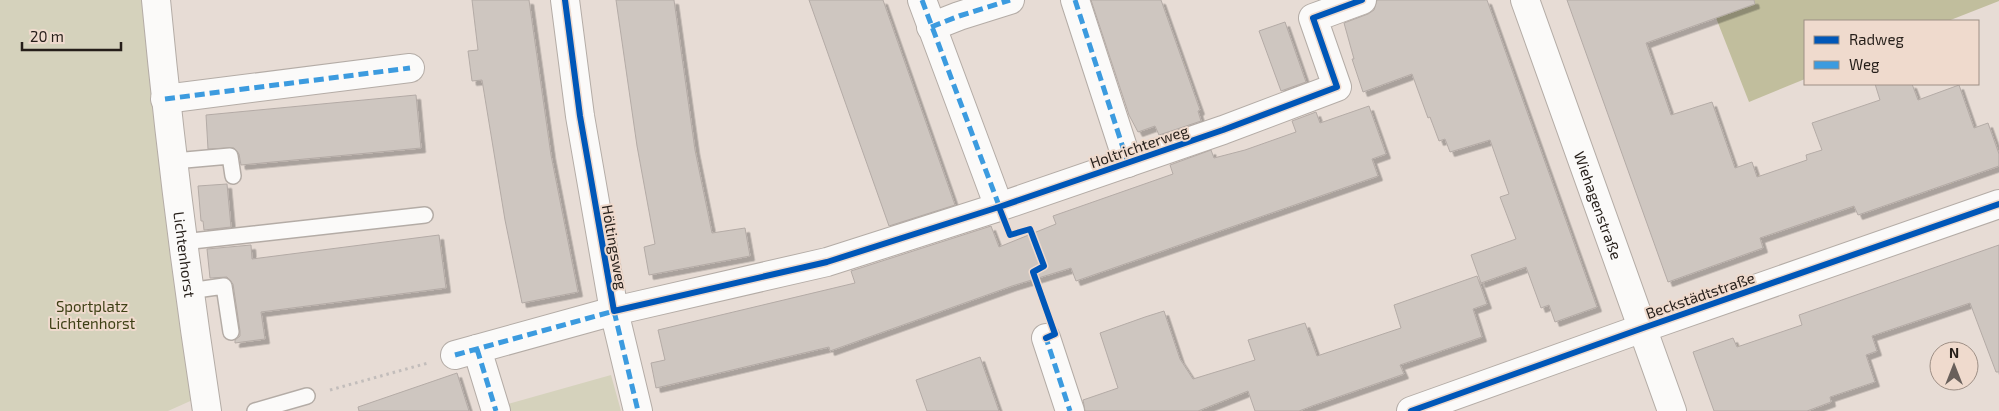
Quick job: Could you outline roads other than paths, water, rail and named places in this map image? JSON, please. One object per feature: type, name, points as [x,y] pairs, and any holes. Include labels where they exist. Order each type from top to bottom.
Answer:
[{"type":"street","name":"Lichtenhorst","points":[[156,0],[165,99],[189,291],[207,411]]},
{"type":"street","name":"Höltingsweg","points":[[565,0],[580,116],[614,311],[638,411]]},
{"type":"street","points":[[922,0],[999,207]]},
{"type":"street","points":[[931,28],[958,16],[1010,0]]},
{"type":"street","name":"Holtrichterweg","points":[[1075,0],[1128,163]]},
{"type":"street","name":"Holtrichterweg","points":[[827,262],[1128,163],[1338,87],[1313,18],[1362,0]]},
{"type":"street","name":"Wiehagenstraße","points":[[1525,0],[1672,411]]},
{"type":"street","points":[[165,99],[410,68]]},
{"type":"street","name":"Beckstädtstraße","points":[[1411,411],[1999,204]]},
{"type":"street","name":"Höltingsweg","points":[[496,411],[466,352],[614,311],[827,262]]},
{"type":"street","points":[[1046,338],[1070,411]]},
{"type":"lane","points":[[174,161],[230,156],[233,176]]},
{"type":"lane","points":[[183,242],[425,215]]},
{"type":"lane","points":[[189,291],[224,286],[231,332]]},
{"type":"lane","points":[[255,411],[308,396]]},
{"type":"park label","name":"Sportplatz Lichtenhorst","points":[[92,314]]}]
